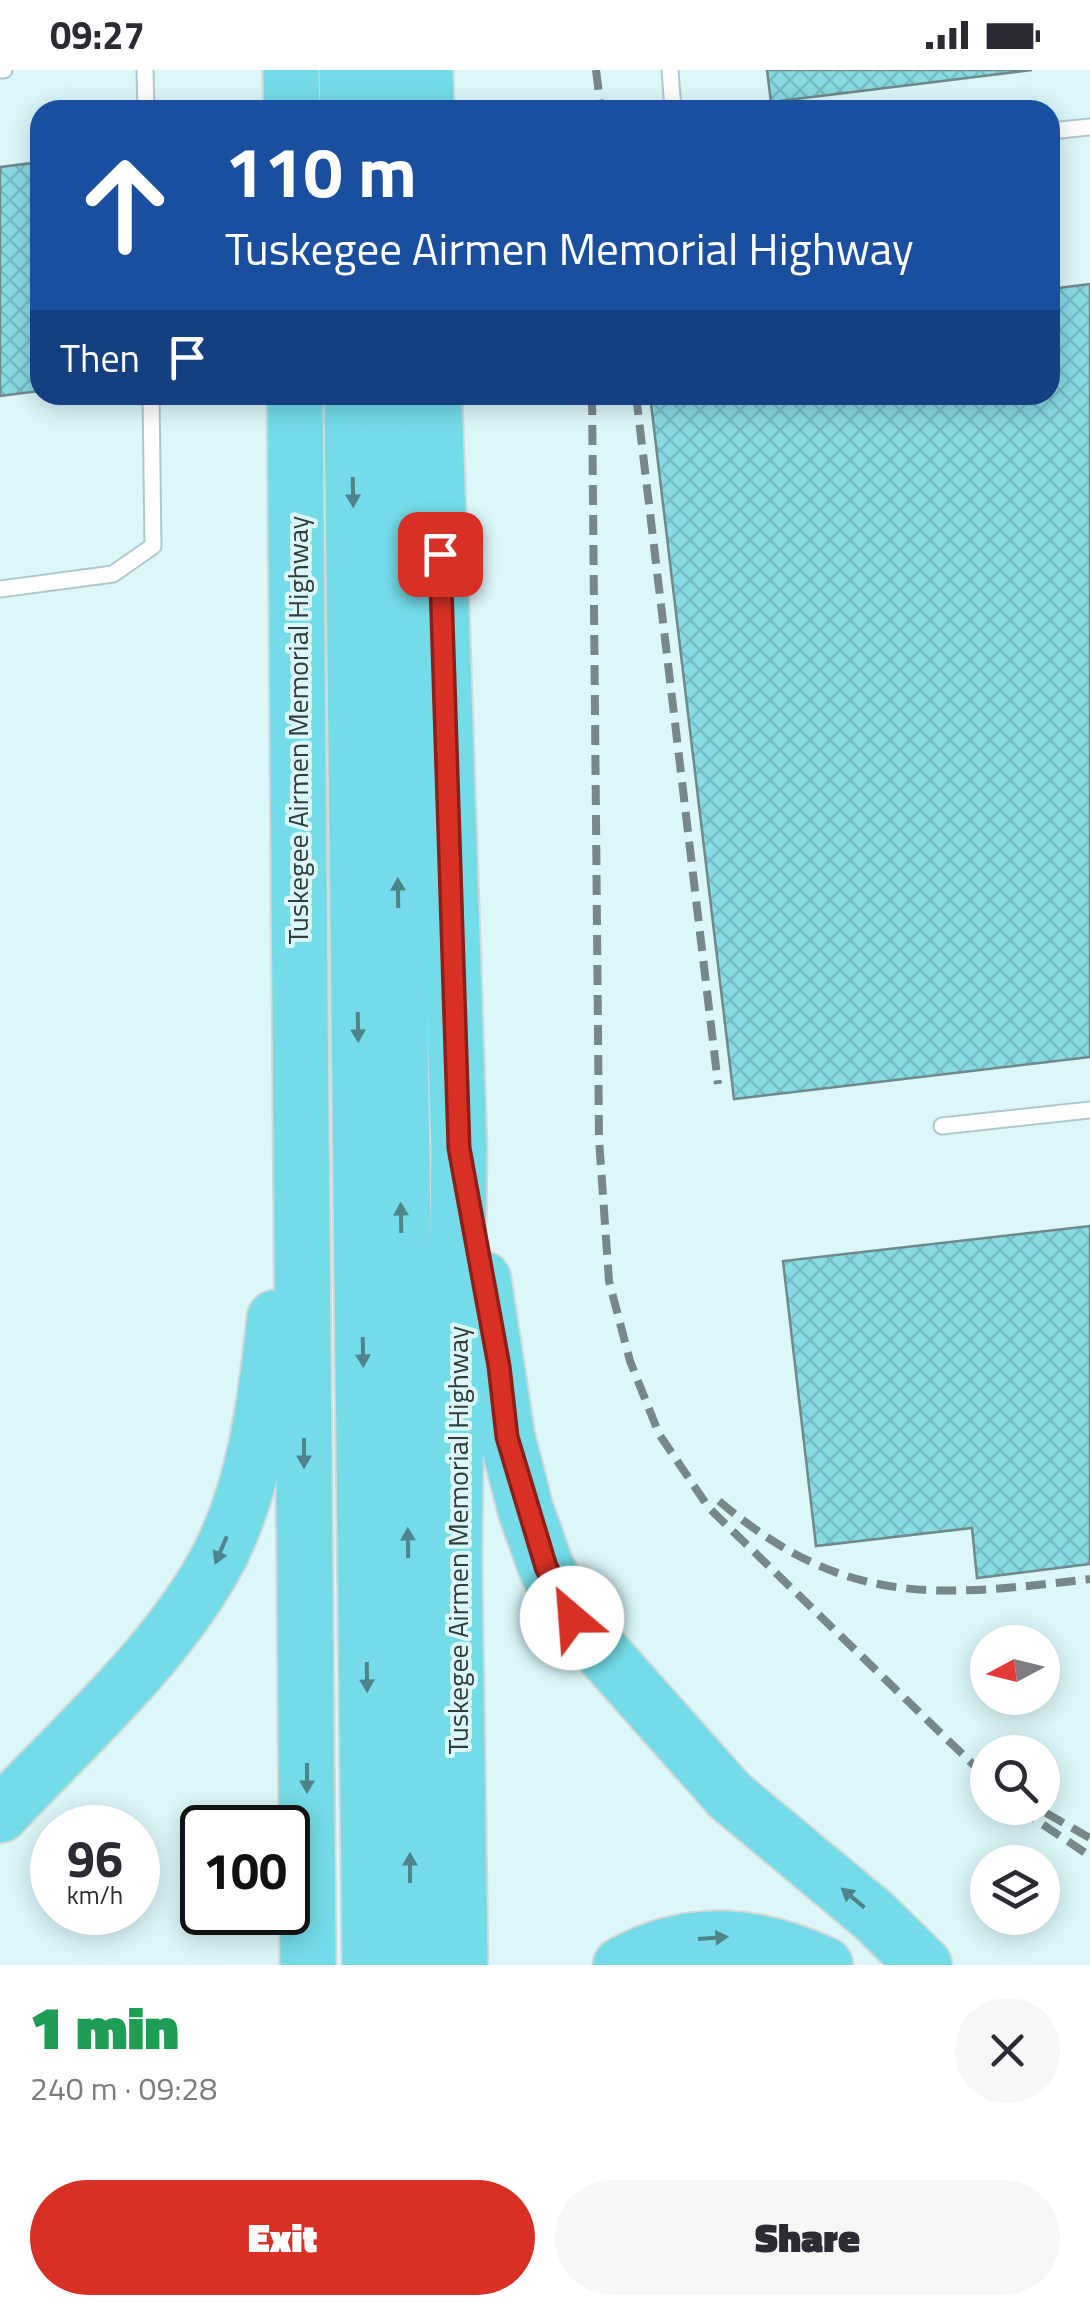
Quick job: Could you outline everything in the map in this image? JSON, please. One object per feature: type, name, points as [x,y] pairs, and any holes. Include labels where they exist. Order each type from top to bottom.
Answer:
[{"type":"highway","points":[[291,70],[292,100]]},
{"type":"highway","points":[[347,70],[348,100]]},
{"type":"highway","points":[[386,70],[386,100]]},
{"type":"highway","points":[[426,70],[426,100]]},
{"type":"highway","name":"Tuskegee Airmen Memorial Highway","points":[[295,405],[308,1965]]},
{"type":"highway","points":[[352,405],[370,1965]]},
{"type":"highway","points":[[390,405],[410,1612],[410,1965]]},
{"type":"highway","name":"Tuskegee Airmen Memorial Highway","points":[[434,405],[459,1148],[454,1560],[460,1965]]},
{"type":"highway","points":[[0,1815],[184,1614],[216,1564],[239,1505],[256,1447],[279,1278],[297,866]]},
{"type":"highway","points":[[459,1148],[499,1366],[507,1437],[546,1567],[572,1618],[730,1796],[873,1914],[924,1965]]},
{"type":"highway","points":[[621,1965],[658,1948],[726,1936],[758,1940],[825,1965]]},
{"type":"lane","points":[[145,70],[146,100]]},
{"type":"lane","points":[[670,70],[672,100]]},
{"type":"lane","points":[[1060,130],[1090,127]]},
{"type":"lane","points":[[0,589],[113,574],[153,546],[151,405]]},
{"type":"lane","points":[[942,1126],[1090,1110]]},
{"type":"building","points":[[767,70],[1032,70],[787,100],[771,100]]},
{"type":"building","points":[[30,163],[30,392],[0,396],[0,167]]},
{"type":"building","points":[[1090,284],[1090,1057],[734,1099],[651,405],[1060,405],[1060,288]]},
{"type":"building","points":[[1090,1226],[1090,1564],[977,1578],[972,1528],[816,1546],[783,1261]]},
{"type":"railway","points":[[596,70],[600,100]]},
{"type":"railway","points":[[592,405],[599,1139],[609,1281],[630,1361],[659,1434],[709,1508],[970,1762]]},
{"type":"railway","points":[[637,405],[718,1084]]},
{"type":"railway","points":[[719,1501],[765,1536],[809,1561],[851,1577],[894,1587],[985,1589],[1090,1579]]},
{"type":"railway","points":[[1060,1821],[1090,1838]]},
{"type":"railway","points":[[1044,1825],[1090,1856]]},
{"type":"route","points":[[440,554],[459,1148],[499,1366],[507,1437],[526,1511],[546,1567],[572,1618]]}]
